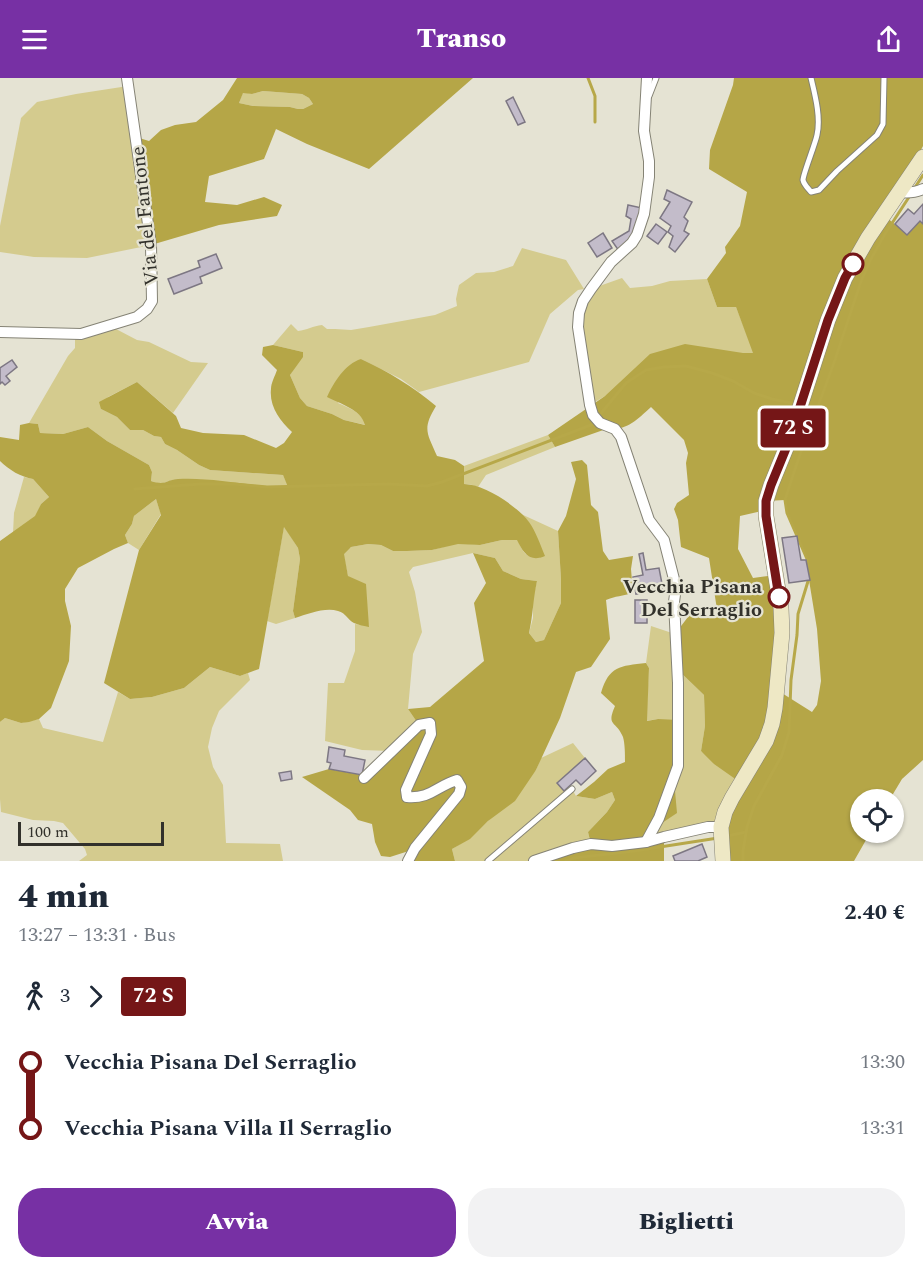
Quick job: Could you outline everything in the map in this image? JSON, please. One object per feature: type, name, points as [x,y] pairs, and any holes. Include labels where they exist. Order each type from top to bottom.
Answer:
[{"type":"main road","points":[[723,861],[721,827],[725,812],[766,741],[775,708],[782,633],[781,608],[766,516],[766,501],[789,441],[828,320],[845,278],[868,238],[923,158]]},
{"type":"street","name":"Via del Fantone","points":[[0,332],[81,334],[137,317],[147,309],[152,301],[151,245],[127,78]]},
{"type":"street","points":[[646,78],[644,131],[649,177],[644,214],[632,243],[611,262],[583,301],[578,327],[590,405],[597,419],[615,429],[621,437],[649,520],[664,540],[676,587],[674,603],[678,683],[678,766],[659,818],[646,842]]},
{"type":"street","points":[[899,192],[909,193],[923,189]]},
{"type":"street","points":[[364,778],[419,725],[430,723],[431,734],[406,790],[407,797],[430,795],[457,780],[461,787],[459,794],[415,848],[408,861]]},
{"type":"street","points":[[534,861],[591,844],[612,846],[646,842],[721,827]]},
{"type":"lane","points":[[644,108],[656,78]]},
{"type":"lane","points":[[811,78],[818,112],[818,132],[803,179],[805,186],[811,192],[819,190],[877,135],[883,124],[884,78]]},
{"type":"lane","points":[[489,861],[572,789]]},
{"type":"shaded area","points":[[237,78],[473,78],[369,169],[276,129],[264,159],[209,176],[205,202],[237,205],[264,197],[282,205],[277,216],[219,225],[151,245],[136,137],[149,141],[161,130],[196,122],[223,100]],"holes":[[[263,91],[302,94],[313,104],[303,109],[239,103],[243,93],[252,94]]]},
{"type":"shaded area","points":[[734,78],[923,78],[923,146],[884,215],[907,235],[920,221],[923,224],[923,760],[902,779],[896,789],[850,789],[850,843],[864,843],[854,861],[723,861],[721,827],[741,783],[714,764],[701,751],[705,726],[704,695],[677,669],[675,634],[691,613],[718,616],[709,558],[681,547],[678,520],[674,509],[677,503],[689,495],[686,463],[688,453],[684,440],[651,407],[627,426],[609,428],[555,447],[548,435],[605,396],[650,354],[685,344],[753,353],[736,307],[717,307],[707,279],[726,253],[725,247],[740,226],[747,192],[709,169],[710,150]],"holes":[[[785,500],[787,513],[807,559],[817,629],[821,681],[817,705],[812,712],[777,690],[776,575],[753,578],[738,549],[740,516],[766,510],[766,501]]]},
{"type":"shaded area","points":[[128,86],[151,245],[87,258],[34,257],[0,252],[0,226],[21,118],[37,102]]},
{"type":"shaded area","points":[[263,91],[302,94],[313,104],[298,109],[239,103],[243,92],[252,94]]},
{"type":"shaded area","points":[[522,248],[566,260],[584,289],[578,290],[550,314],[529,362],[419,392],[401,379],[361,359],[338,403],[358,414],[366,425],[344,420],[307,406],[300,398],[290,375],[303,352],[273,345],[291,324],[298,331],[322,325],[327,329],[351,330],[435,315],[457,306],[459,285],[476,273],[494,272],[513,266]]},
{"type":"shaded area","points":[[622,278],[630,288],[652,286],[670,281],[707,279],[717,307],[736,307],[754,353],[743,353],[605,396],[590,405],[578,327],[591,289]]},
{"type":"shaded area","points":[[116,329],[191,362],[208,363],[173,413],[137,382],[108,397],[101,409],[117,417],[130,430],[143,430],[161,437],[165,444],[210,470],[283,475],[289,487],[176,479],[160,484],[151,481],[152,472],[149,465],[107,441],[88,427],[63,434],[40,433],[38,424],[29,423],[75,348],[75,334]]},
{"type":"shaded area","points":[[273,345],[303,352],[303,357],[290,375],[300,398],[307,406],[344,420],[365,425],[363,419],[355,411],[327,397],[345,369],[361,359],[400,380],[427,399],[436,406],[429,420],[428,431],[437,456],[455,460],[464,466],[464,484],[490,492],[524,516],[534,530],[545,556],[535,558],[527,555],[517,540],[502,540],[480,545],[458,544],[432,550],[393,551],[381,545],[368,544],[351,547],[344,554],[348,576],[366,584],[369,627],[354,623],[343,613],[333,610],[295,618],[293,611],[300,559],[298,548],[284,527],[259,669],[240,676],[210,667],[184,688],[152,697],[130,699],[104,683],[139,550],[161,515],[156,499],[134,516],[125,535],[128,543],[78,568],[65,589],[65,601],[71,626],[69,661],[51,708],[39,719],[29,722],[21,723],[5,718],[0,722],[0,541],[35,516],[41,504],[49,497],[33,479],[15,473],[0,461],[0,437],[19,440],[20,425],[29,423],[38,424],[40,433],[63,434],[88,427],[107,441],[149,465],[152,472],[151,481],[163,483],[192,479],[288,487],[283,475],[210,470],[165,444],[161,437],[143,430],[130,430],[117,417],[101,409],[99,402],[137,382],[176,416],[181,428],[203,433],[244,435],[276,448],[284,443],[292,432],[283,423],[272,401],[271,387],[277,370],[262,355],[263,347]]},
{"type":"shaded area","points":[[548,435],[555,447],[486,475],[478,487],[464,484],[464,466]]},
{"type":"shaded area","points":[[582,460],[587,465],[591,505],[598,512],[603,551],[609,560],[633,556],[631,569],[633,593],[606,600],[610,639],[591,667],[576,672],[560,718],[536,770],[515,801],[488,821],[470,839],[452,849],[455,861],[408,861],[415,849],[390,857],[381,856],[375,842],[372,824],[358,820],[350,810],[302,777],[329,769],[362,775],[419,725],[408,709],[430,707],[484,661],[474,603],[486,583],[473,553],[495,558],[503,571],[521,579],[537,581],[529,633],[536,642],[544,640],[561,603],[558,531],[566,516],[576,479],[571,462]]},
{"type":"shaded area","points":[[24,477],[33,479],[49,497],[41,504],[36,516],[13,533],[14,513]]},
{"type":"shaded area","points":[[156,499],[161,514],[139,550],[128,543],[125,535],[134,516]]},
{"type":"shaded area","points":[[521,514],[558,531],[561,603],[544,640],[536,642],[529,633],[537,581],[521,579],[503,571],[495,558],[473,553],[413,567],[409,572],[422,632],[413,654],[408,709],[419,725],[391,751],[362,750],[325,741],[328,683],[344,683],[355,651],[355,624],[369,626],[348,576],[343,553],[351,547],[368,544],[381,545],[393,551],[407,551],[432,550],[458,543],[480,545],[502,540],[518,540],[526,554],[540,558],[528,521]]},
{"type":"shaded area","points":[[284,526],[298,548],[300,559],[293,611],[295,618],[276,624],[267,621]]},
{"type":"shaded area","points":[[651,626],[675,634],[677,669],[704,695],[705,726],[701,751],[741,783],[721,827],[646,842],[658,719],[646,721],[649,668],[646,663]]},
{"type":"shaded area","points":[[646,663],[649,668],[647,721],[678,720],[674,780],[677,813],[662,823],[647,841],[664,837],[664,861],[534,861],[591,844],[588,832],[615,800],[612,792],[595,799],[576,796],[608,769],[625,762],[623,737],[611,717],[615,706],[601,693],[612,672],[629,665]]},
{"type":"shaded area","points":[[210,667],[240,676],[248,673],[250,680],[219,711],[208,747],[213,767],[223,785],[226,843],[280,844],[283,861],[79,861],[87,855],[85,849],[63,823],[33,820],[1,812],[0,722],[5,718],[21,723],[39,719],[43,728],[103,742],[118,692],[130,699],[152,697],[184,688]]},
{"type":"shaded area","points":[[573,743],[585,758],[557,783],[566,793],[572,789],[576,796],[595,799],[612,792],[615,800],[588,832],[591,844],[534,861],[455,861],[452,849],[470,838],[488,821],[536,770],[541,758]]},
{"type":"building","points":[[513,97],[525,122],[518,125],[506,101]]},
{"type":"building","points":[[667,190],[692,202],[684,217],[688,221],[684,231],[689,234],[675,252],[669,247],[673,236],[668,232],[671,226],[660,218],[670,202],[664,199]]},
{"type":"building","points":[[923,204],[923,224],[920,221],[907,235],[895,224],[908,209],[914,214]]},
{"type":"building","points":[[628,205],[642,208],[633,239],[619,251],[612,241],[629,231],[631,219],[626,216]]},
{"type":"building","points":[[656,224],[667,232],[658,244],[647,236]]},
{"type":"building","points":[[603,233],[612,248],[597,257],[588,243]]},
{"type":"building","points":[[216,254],[222,268],[200,277],[202,283],[174,294],[168,279],[200,267],[198,261]]},
{"type":"building","points":[[12,360],[17,367],[6,376],[10,381],[5,385],[2,382],[0,384],[0,368]]},
{"type":"building","points":[[797,536],[801,560],[806,560],[810,580],[789,583],[782,538]]},
{"type":"building","points":[[643,553],[646,570],[659,568],[663,589],[636,594],[633,577],[643,575],[639,554]]},
{"type":"building","points":[[635,600],[647,600],[647,623],[635,623]]},
{"type":"building","points":[[329,747],[345,750],[344,756],[365,760],[362,775],[329,769],[331,763],[327,762]]},
{"type":"building","points":[[585,758],[596,771],[581,785],[576,780],[564,791],[557,783]]},
{"type":"building","points":[[291,771],[292,779],[281,781],[279,773]]},
{"type":"building","points":[[702,844],[707,857],[698,861],[675,861],[673,856]]},
{"type":"waterway","points":[[588,78],[595,96],[595,122]]},
{"type":"waterway","points":[[914,189],[923,175]]},
{"type":"waterway","points":[[808,571],[807,559],[787,513],[785,500],[860,284],[885,234],[911,194]]},
{"type":"waterway","points":[[598,417],[626,383],[646,370],[664,367],[686,366],[712,373],[733,381],[754,393],[796,404]]},
{"type":"waterway","points":[[805,406],[818,408]]},
{"type":"waterway","points":[[135,489],[200,484],[267,487],[388,484],[427,486],[594,422]]},
{"type":"waterway","points":[[743,861],[747,827],[754,806],[782,755],[789,732],[791,680],[798,614],[809,578]]},
{"type":"waterway","points":[[727,836],[746,832]]},
{"type":"waterway","points":[[566,861],[718,838]]},
{"type":"bus line","points":[[779,597],[766,516],[766,501],[789,441],[828,320],[853,264]]},
{"type":"place","name":"Vecchia Pisana Del Serraglio","points":[[779,597]]}]
